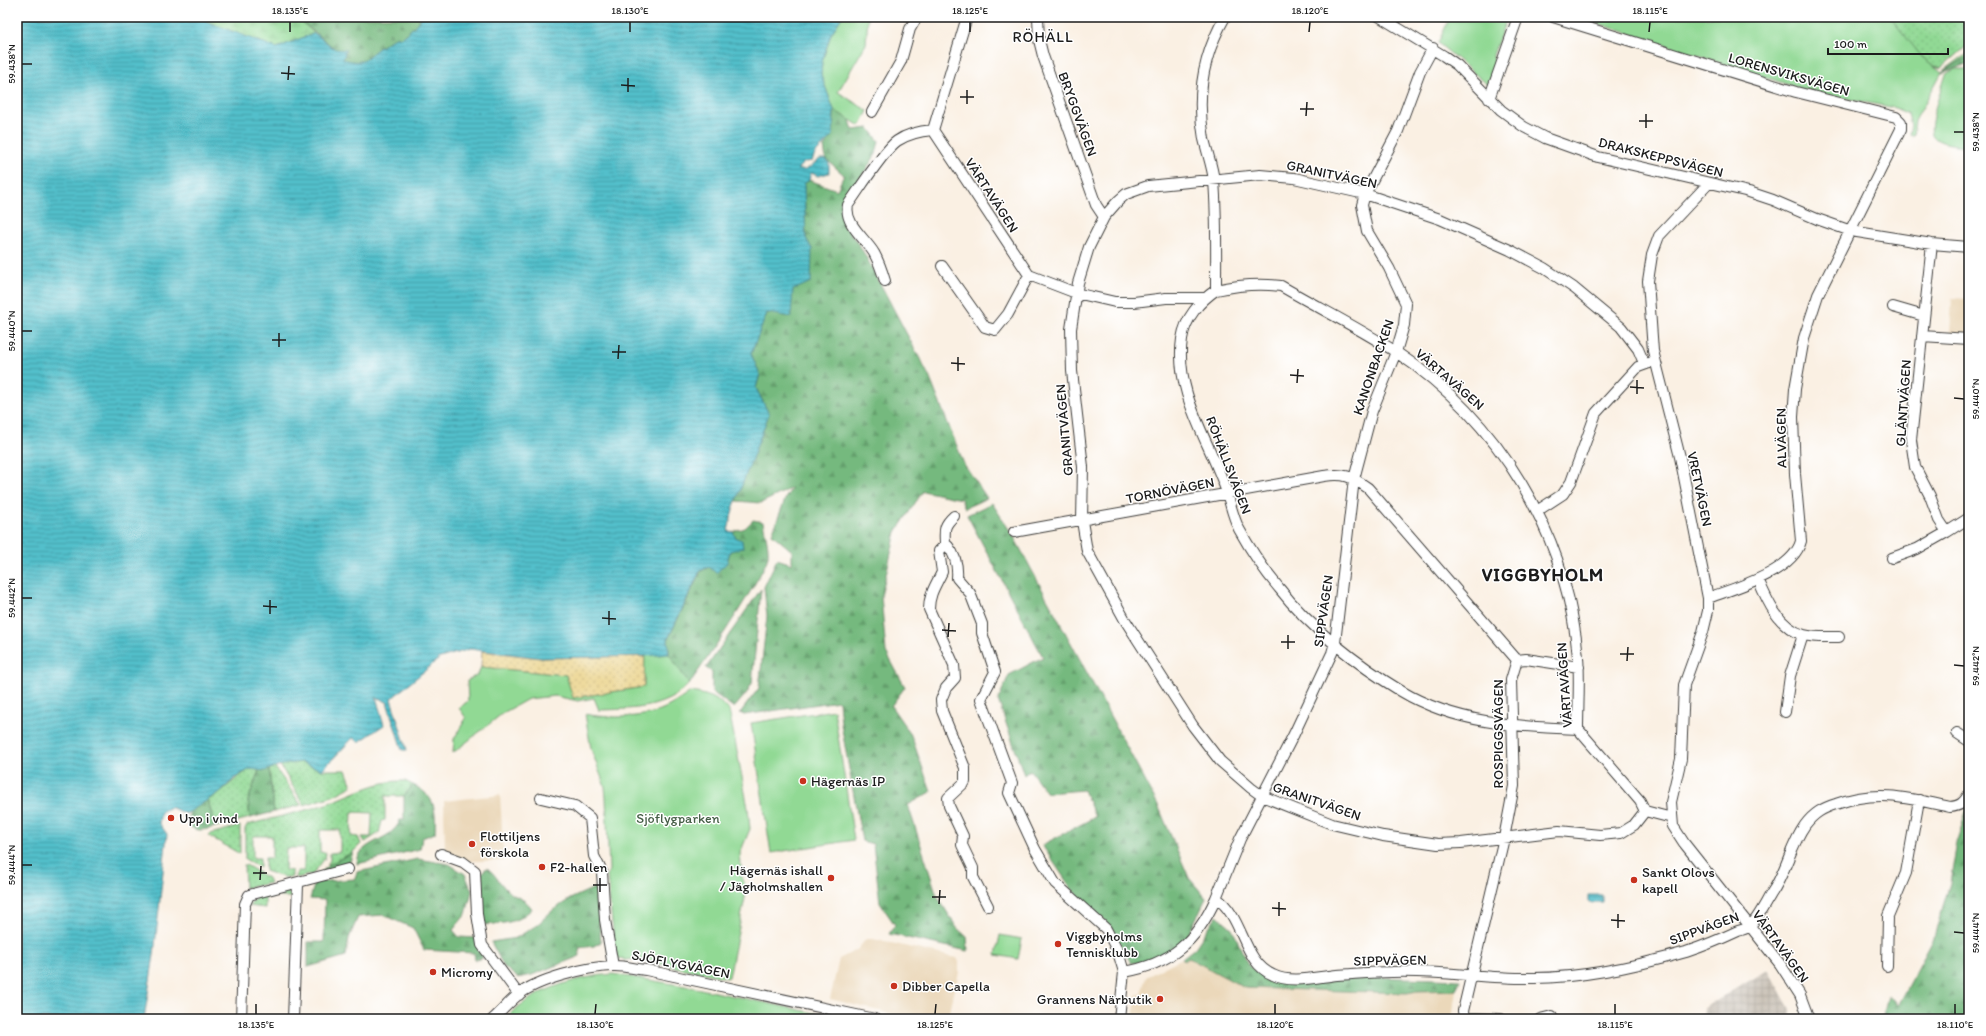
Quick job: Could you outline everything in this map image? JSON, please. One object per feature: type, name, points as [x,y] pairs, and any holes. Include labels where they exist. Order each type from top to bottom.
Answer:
[{"type":"street","points":[[872,112],[901,61],[910,29],[917,17]]},
{"type":"street","points":[[885,281],[881,267],[873,252],[851,222],[847,212],[848,205],[888,150],[897,141],[921,131],[933,130],[967,17]]},
{"type":"street","name":"BRYGGVÄGEN","points":[[1038,17],[1039,40],[1046,67],[1094,198],[1104,216]]},
{"type":"street","points":[[1216,290],[1214,179],[1203,133],[1200,90],[1207,57],[1225,17]]},
{"type":"street","name":"DRAKSKEPPSVÄGEN","points":[[1380,17],[1433,48],[1456,65],[1489,99],[1524,127],[1558,144],[1598,156],[1773,200],[1817,219],[1852,231],[1932,244],[1969,247]]},
{"type":"street","points":[[1489,99],[1518,17]]},
{"type":"street","name":"LORENSVIKSVÄGEN","points":[[1553,17],[1796,92],[1896,117],[1901,122],[1901,129],[1852,231]]},
{"type":"street","name":"KANONBACKEN","points":[[1354,479],[1372,411],[1396,352],[1404,325],[1406,304],[1390,268],[1368,230],[1362,205],[1365,194],[1398,131],[1420,72],[1433,48]]},
{"type":"street","name":"VÄRTAVÄGEN","points":[[933,130],[1029,275]]},
{"type":"street","name":"GRANITVÄGEN","points":[[1644,364],[1638,349],[1621,327],[1574,288],[1544,268],[1510,250],[1440,218],[1365,194],[1294,178],[1260,175],[1164,184],[1136,190],[1118,201],[1104,216],[1089,247],[1076,293],[1071,348],[1083,467],[1082,521],[1087,551],[1096,570],[1177,702],[1220,761],[1262,796],[1332,824],[1383,836],[1438,844],[1559,832],[1600,835],[1621,833],[1634,825],[1645,811]]},
{"type":"street","name":"VRETVÄGEN","points":[[1672,818],[1671,802],[1678,776],[1683,736],[1684,686],[1708,611],[1708,598],[1680,457],[1655,362],[1648,282],[1652,255],[1660,236],[1709,183]]},
{"type":"street","name":"ALVÄGEN","points":[[1708,598],[1758,579],[1795,555],[1799,550],[1801,541],[1794,455],[1793,417],[1796,382],[1804,338],[1816,302],[1842,248],[1852,231]]},
{"type":"street","name":"GLÄNTVÄGEN","points":[[1932,244],[1911,440],[1915,466],[1930,496],[1939,520],[1947,532]]},
{"type":"street","points":[[942,266],[985,327],[995,330],[1008,314],[1029,275],[1076,293],[1098,299],[1125,303],[1166,298],[1204,298]]},
{"type":"street","name":"VÄRTAVÄGEN","points":[[1216,290],[1257,284],[1280,286],[1396,352],[1440,387],[1483,427],[1514,469],[1537,511],[1554,550],[1572,616],[1578,667],[1578,729],[1640,801],[1645,811]]},
{"type":"street","name":"RÖHÄLLSVÄGEN","points":[[1216,290],[1204,298],[1194,311],[1182,337],[1181,369],[1184,386],[1227,494],[1229,505],[1239,529],[1278,588],[1296,608],[1335,643],[1383,679],[1432,706],[1449,713],[1478,720],[1512,725],[1578,729]]},
{"type":"street","points":[[1893,307],[1924,316]]},
{"type":"street","points":[[1922,336],[1969,339]]},
{"type":"street","points":[[1537,511],[1563,494],[1571,482],[1596,414],[1627,378],[1644,364],[1655,362]]},
{"type":"street","name":"TORNÖVÄGEN","points":[[1014,532],[1339,474],[1347,475],[1354,479]]},
{"type":"street","points":[[1354,479],[1368,488],[1517,660],[1526,659],[1578,667]]},
{"type":"street","name":"SIPPVÄGEN","points":[[1354,479],[1335,643],[1302,718],[1240,839],[1216,898],[1225,904],[1260,967],[1266,972],[1280,978],[1294,979],[1407,972],[1540,978],[1603,972],[1693,950],[1750,926],[1782,877],[1797,839],[1805,825],[1816,812],[1821,809],[1857,797],[1873,795],[1894,796],[1950,807],[1958,806],[1965,801],[1969,794]]},
{"type":"street","points":[[954,516],[947,522],[944,532],[945,546],[939,552],[942,572],[929,599],[929,609],[954,665],[955,678],[946,688],[941,700],[942,712],[965,768],[964,782],[948,798],[949,806],[963,836],[962,845],[973,868],[973,877],[988,906]]},
{"type":"street","points":[[1892,558],[1917,550],[1969,518]]},
{"type":"street","points":[[945,546],[948,546],[955,559],[958,567],[957,578],[970,593],[996,672],[981,699],[1012,783],[1009,793],[1035,848],[1055,883],[1106,929],[1118,952],[1124,972],[1119,1019]]},
{"type":"street","points":[[1758,579],[1765,596],[1780,619],[1789,628],[1803,635],[1839,637]]},
{"type":"street","points":[[1785,712],[1790,676],[1803,635]]},
{"type":"street","name":"ROSPIGGSVÄGEN","points":[[1501,1019],[1464,1017],[1463,1011],[1470,976],[1504,838],[1514,786],[1511,680],[1517,660]]},
{"type":"street","points":[[1957,733],[1969,741]]},
{"type":"street","points":[[541,798],[574,806],[590,818],[594,856],[602,872],[605,920],[613,966]]},
{"type":"street","points":[[1887,966],[1888,916],[1906,873],[1918,800]]},
{"type":"street","points":[[1645,811],[1672,818]]},
{"type":"street","name":"VÄRTAVÄGEN","points":[[1672,818],[1673,826],[1684,843],[1790,979],[1800,995],[1809,1019]]},
{"type":"street","points":[[441,854],[463,862],[475,871],[476,907],[482,944],[519,995]]},
{"type":"street","points":[[241,1019],[245,904],[249,895],[298,884],[348,869]]},
{"type":"street","points":[[293,1019],[298,884]]},
{"type":"street","points":[[1124,972],[1155,964],[1185,946],[1197,933],[1209,914],[1216,898]]},
{"type":"street","name":"SJÖFLYGVÄGEN","points":[[494,1019],[519,995],[558,977],[582,970],[613,966],[646,970],[875,1019]]},
{"type":"street","points":[[1540,1019],[1552,1016]]},
{"type":"shaded area","points":[[1952,298],[1969,299],[1969,334],[1950,333]]},
{"type":"shaded area","points":[[500,795],[504,861],[468,861],[445,852],[444,801]]},
{"type":"shaded area","name":"Dibber Capella","points":[[866,939],[873,939],[957,958],[959,962],[959,972],[948,1019],[912,1019],[830,999],[839,959],[858,949]]},
{"type":"shaded area","points":[[1182,958],[1184,961],[1189,958],[1245,988],[1407,993],[1417,991],[1456,990],[1452,1019],[1133,1019],[1136,995],[1141,994],[1146,977]]},
{"type":"shaded area","points":[[1768,970],[1790,1009],[1791,1019],[1703,1019],[1704,1007]]},
{"type":"green space","points":[[201,17],[296,17],[314,33],[277,48],[208,22]]},
{"type":"green space","points":[[296,17],[421,17],[409,32],[400,38],[398,36],[377,49],[370,57],[357,63],[342,59],[335,49]]},
{"type":"green space","points":[[842,17],[868,17],[866,44],[838,92],[868,111],[860,126],[834,110],[821,75],[822,62],[831,34]]},
{"type":"green space","points":[[1450,17],[1513,17],[1505,23],[1493,55],[1495,65],[1488,85],[1438,43]]},
{"type":"green space","points":[[1578,17],[1890,17],[1922,57],[1942,72],[1915,121],[1913,136],[1909,134],[1911,125],[1908,114],[1895,108],[1811,92]]},
{"type":"green space","points":[[1890,17],[1969,17],[1969,44],[1942,68],[1935,66],[1920,55]]},
{"type":"green space","points":[[1969,52],[1969,56],[1942,72]]},
{"type":"green space","points":[[1969,56],[1969,63],[1942,73]]},
{"type":"green space","points":[[1955,69],[1969,69],[1969,136],[1967,144],[1962,146],[1939,141],[1933,136],[1931,131],[1933,116],[1946,74]]},
{"type":"green space","points":[[834,110],[850,120],[853,130],[869,128],[879,141],[876,154],[842,206],[842,220],[864,253],[929,376],[964,464],[987,498],[965,508],[961,499],[923,491],[896,532],[881,596],[886,652],[905,687],[891,706],[911,735],[931,792],[908,805],[937,896],[957,928],[967,937],[968,951],[889,934],[895,925],[880,903],[873,844],[862,841],[841,724],[839,701],[744,715],[740,713],[759,688],[767,616],[764,587],[777,559],[792,564],[792,551],[772,534],[786,497],[792,488],[761,503],[736,501],[769,414],[756,388],[760,374],[751,354],[767,313],[793,290],[812,249],[806,238],[804,184],[809,180],[837,190],[844,175],[826,159],[824,147],[833,135]]},
{"type":"green space","points":[[992,503],[1014,537],[1157,803],[1189,878],[1206,898],[1185,942],[1154,962],[1131,963],[1111,928],[1073,891],[1042,845],[1095,817],[1084,790],[1047,793],[1030,770],[1024,775],[998,700],[1009,675],[1043,657],[967,515]]},
{"type":"green space","points":[[753,520],[763,522],[768,552],[765,565],[746,599],[689,684],[669,654],[668,639],[701,571],[709,567],[727,563],[730,551],[736,549],[736,538],[733,532],[745,528]]},
{"type":"green space","points":[[761,589],[752,683],[746,694],[734,708],[712,692],[712,672],[706,668]]},
{"type":"green space","points":[[669,654],[689,684],[680,693],[669,699],[659,703],[636,708],[599,710],[594,698],[578,701],[555,696],[528,699],[503,713],[453,753],[454,739],[466,718],[459,708],[468,701],[467,681],[478,674],[481,667],[566,675],[573,698],[644,687],[645,656]]},
{"type":"green space","name":"Sjöflygparken","points":[[690,692],[711,697],[721,702],[729,710],[748,808],[750,829],[740,853],[742,878],[746,887],[746,893],[729,977],[727,978],[637,959],[619,959],[615,950],[607,875],[609,870],[605,787],[591,749],[585,714],[616,717],[648,714],[659,711],[681,699]]},
{"type":"green space","name":"Hägernäs IP","points":[[834,710],[854,840],[771,853],[751,723]]},
{"type":"green space","points":[[301,762],[322,770],[346,770],[352,786],[333,796],[304,805],[280,765]]},
{"type":"green space","points":[[275,767],[301,805],[274,812],[269,769]]},
{"type":"green space","points":[[250,769],[259,770],[248,801],[250,818],[215,827],[208,800]]},
{"type":"green space","points":[[269,769],[274,812],[250,818],[248,801],[259,770]]},
{"type":"green space","points":[[405,781],[413,785],[404,796],[385,796],[385,820],[382,821],[379,833],[365,842],[362,837],[371,837],[372,813],[352,812],[351,836],[358,837],[361,844],[353,852],[327,866],[330,860],[330,853],[340,852],[340,830],[320,830],[320,852],[326,853],[325,858],[313,874],[296,878],[297,871],[304,871],[304,848],[286,848],[285,870],[292,871],[292,877],[283,877],[265,871],[265,858],[272,858],[272,836],[253,836],[253,858],[260,858],[260,868],[245,859],[245,829],[247,825],[304,811],[383,783]]},
{"type":"green space","points":[[413,785],[421,789],[433,804],[435,811],[435,833],[422,838],[420,849],[357,864],[359,856],[363,850],[390,833],[400,820],[404,820],[404,796]]},
{"type":"green space","points":[[208,800],[215,827],[203,830],[193,828],[187,823],[190,811]]},
{"type":"green space","points":[[1969,804],[1969,1019],[1882,1019],[1888,996],[1899,1004],[1933,940],[1950,883],[1958,837]]},
{"type":"green space","points":[[240,826],[240,854],[209,836],[210,834]]},
{"type":"green space","points":[[353,852],[349,865],[322,872],[327,866]]},
{"type":"green space","points":[[418,859],[449,864],[465,874],[472,891],[466,914],[453,930],[459,937],[477,938],[483,958],[475,960],[474,953],[424,950],[413,928],[383,915],[358,917],[349,938],[346,956],[308,967],[308,942],[324,942],[325,900],[310,899],[315,882],[355,879],[357,872]]},
{"type":"green space","points":[[244,865],[268,878],[270,883],[245,888]]},
{"type":"green space","points":[[487,868],[508,891],[526,902],[532,909],[520,918],[510,922],[483,925],[481,874]]},
{"type":"green space","points":[[596,887],[601,942],[594,946],[579,948],[580,956],[532,975],[518,978],[504,967],[491,942],[516,938],[537,925],[553,910],[570,899]]},
{"type":"green space","points":[[282,890],[287,890],[292,897],[280,897]]},
{"type":"green space","points":[[270,895],[271,897],[265,897],[265,908],[249,906],[258,898]]},
{"type":"green space","points":[[1217,915],[1232,928],[1248,965],[1267,980],[1294,982],[1375,977],[1461,980],[1456,990],[1417,991],[1407,993],[1245,988],[1189,958],[1184,961],[1182,958],[1195,948]]},
{"type":"green space","points":[[1000,935],[1022,939],[1018,959],[996,955]]},
{"type":"green space","points":[[613,974],[691,987],[833,1017],[832,1019],[505,1019],[528,1000],[555,987],[584,978]]},
{"type":"green space","points":[[1615,1013],[1615,1019],[1569,1019],[1570,1017]]},
{"type":"sand","points":[[482,651],[542,658],[645,656],[644,687],[572,698],[566,675],[481,667]]},
{"type":"water","points":[[17,17],[201,17],[208,22],[277,48],[314,33],[335,49],[346,50],[343,59],[360,61],[397,36],[400,38],[409,32],[421,17],[842,17],[831,34],[822,62],[821,75],[834,110],[833,135],[815,154],[812,161],[805,162],[799,167],[798,170],[806,170],[820,159],[826,159],[829,163],[829,173],[818,176],[811,173],[809,180],[804,184],[806,238],[812,249],[811,282],[793,290],[791,317],[767,313],[751,354],[760,374],[756,388],[769,414],[733,509],[728,531],[733,532],[736,538],[742,540],[743,548],[730,551],[727,563],[716,573],[709,567],[700,571],[668,639],[669,654],[645,656],[542,658],[470,649],[440,658],[391,699],[407,750],[402,750],[387,702],[376,697],[384,725],[359,742],[353,738],[322,770],[301,762],[277,766],[265,771],[250,769],[235,778],[220,792],[186,814],[170,807],[161,812],[159,823],[167,834],[154,955],[144,1019],[17,1019]]},
{"type":"water","points":[[1589,895],[1602,895],[1602,902],[1589,902]]},
{"type":"place","name":"Hägernäs IP","points":[[803,781]]},
{"type":"place","name":"Upp i vind","points":[[171,818]]},
{"type":"place","name":"Flottiljens förskola","points":[[472,844]]},
{"type":"place","name":"F2-hallen","points":[[542,867]]},
{"type":"place","name":"Hägernäs ishall / Jägholmshallen","points":[[831,878]]},
{"type":"place","name":"Sankt Olovs kapell","points":[[1634,880]]},
{"type":"place","name":"Viggbyholms Tennisklubb","points":[[1058,944]]},
{"type":"place","name":"Micromy","points":[[433,972]]},
{"type":"place","name":"Dibber Capella","points":[[894,986]]},
{"type":"place","name":"Grannens Närbutik","points":[[1160,999]]},
{"type":"district","name":"RÖHÄLL","points":[[1043,37]]},
{"type":"district","name":"VIGGBYHOLM","points":[[1543,575]]}]
